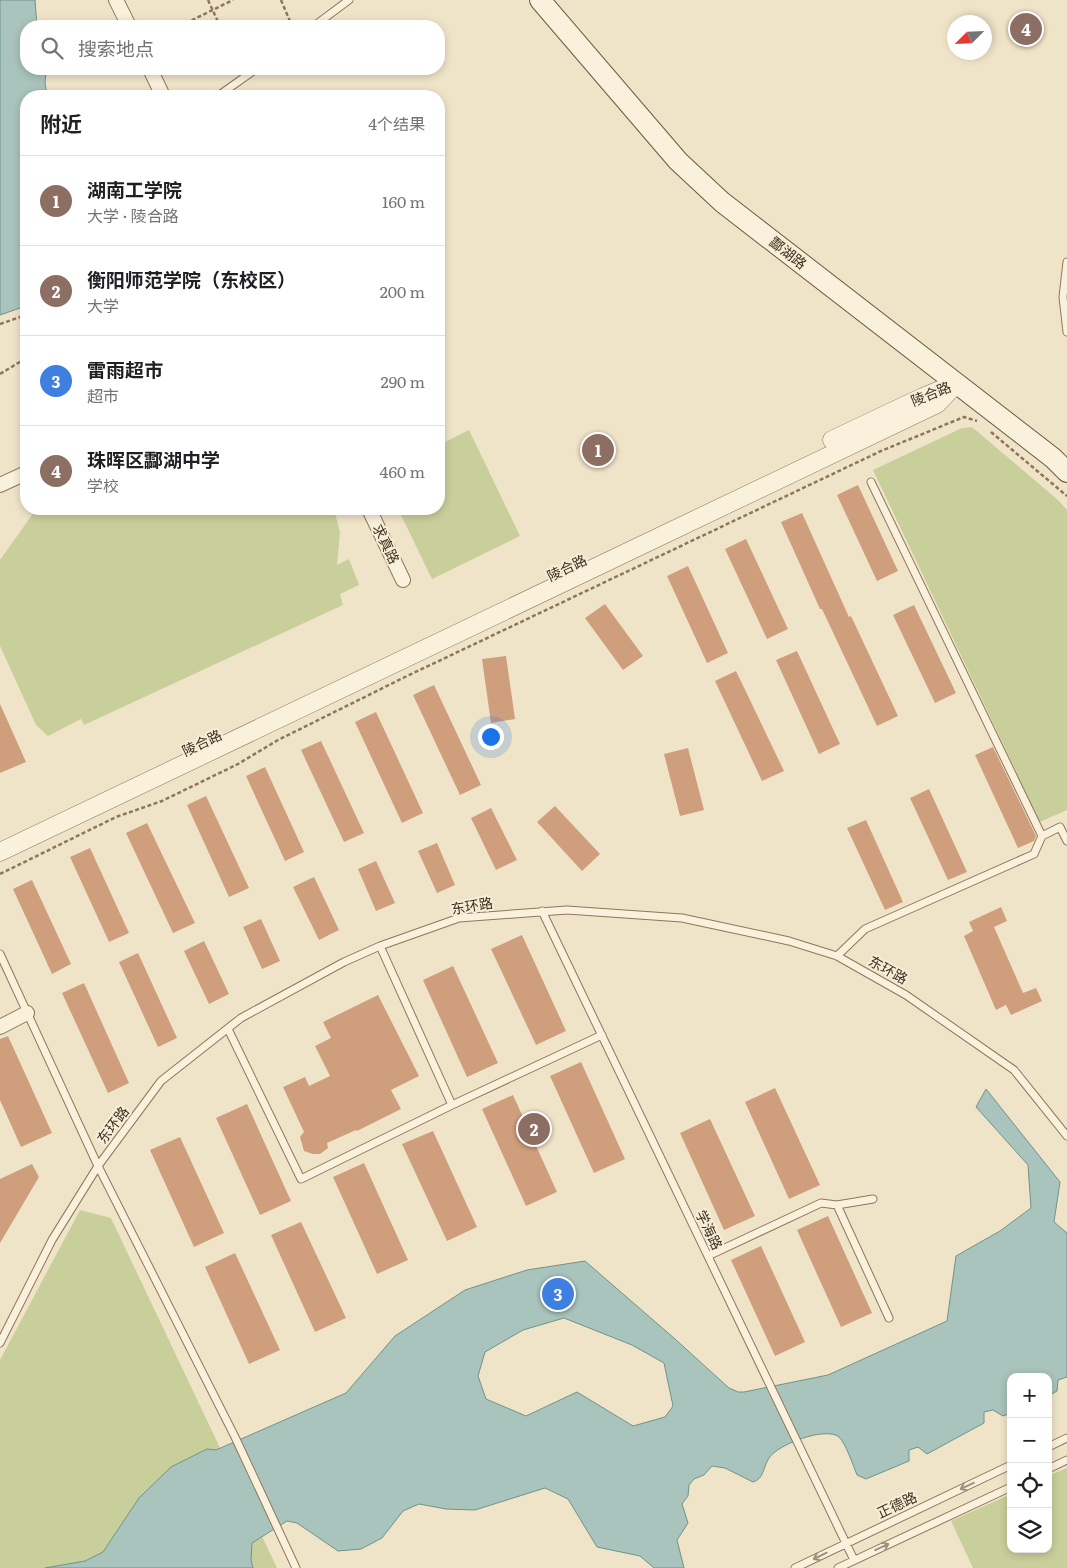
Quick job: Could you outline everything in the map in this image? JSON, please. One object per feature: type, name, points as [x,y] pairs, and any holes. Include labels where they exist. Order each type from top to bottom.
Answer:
[{"type":"main road","name":"酃湖路","points":[[540,0],[678,162],[722,202],[1053,458],[1067,472]]},
{"type":"street","points":[[116,0],[126,20]]},
{"type":"street","points":[[153,75],[160,90]]},
{"type":"street","name":"陵合路","points":[[0,840],[914,401],[957,383]]},
{"type":"street","name":"陵合路","points":[[0,852],[937,404],[957,383]]},
{"type":"street","points":[[0,485],[20,476]]},
{"type":"street","name":"求真路","points":[[372,515],[403,580]]},
{"type":"street","points":[[0,1027],[27,1013]]},
{"type":"lane","points":[[322,20],[349,0]]},
{"type":"lane","points":[[226,90],[248,75]]},
{"type":"lane","points":[[1067,262],[1063,297],[1067,332]]},
{"type":"lane","points":[[871,482],[1042,836]]},
{"type":"lane","points":[[836,956],[865,929],[1034,854],[1042,836],[1060,827],[1067,842]]},
{"type":"lane","name":"东环路","points":[[0,1343],[52,1240],[98,1166],[161,1081],[241,1018],[344,962],[380,946],[459,918],[566,910],[682,918],[789,940],[836,956],[906,995],[1014,1070],[1067,1136]]},
{"type":"lane","name":"学海路","points":[[542,911],[854,1560]]},
{"type":"lane","points":[[380,946],[452,1105]]},
{"type":"lane","points":[[0,954],[98,1166],[235,1437],[296,1568]]},
{"type":"lane","points":[[228,1029],[301,1179],[452,1105],[602,1035]]},
{"type":"lane","points":[[708,1256],[821,1203],[837,1204],[873,1199]]},
{"type":"lane","points":[[837,1204],[889,1318]]},
{"type":"lane","points":[[1052,1445],[1067,1438]]},
{"type":"lane","points":[[1052,1467],[1067,1460]]},
{"type":"lane","name":"正德路","points":[[795,1568],[1007,1467]]},
{"type":"lane","points":[[838,1568],[1007,1489]]},
{"type":"path","points":[[208,0],[217,20]]},
{"type":"path","points":[[192,20],[233,0]]},
{"type":"path","points":[[281,0],[289,20]]},
{"type":"path","points":[[0,324],[20,317]]},
{"type":"path","points":[[0,374],[20,362]]},
{"type":"path","points":[[0,874],[116,817],[162,801],[238,764],[278,740],[405,677],[882,451],[964,417],[976,420],[983,426]]},
{"type":"path","points":[[990,432],[1067,496]]},
{"type":"green space","points":[[972,427],[1058,500],[1067,510],[1067,810],[1040,822],[873,470],[962,428]]},
{"type":"green space","points":[[469,430],[520,536],[432,579],[401,515],[445,515],[445,442]]},
{"type":"green space","points":[[32,515],[336,515],[340,532],[337,565],[349,559],[359,585],[340,594],[343,605],[84,725],[81,719],[48,736],[36,725],[0,646],[0,560]]},
{"type":"green space","points":[[80,1210],[111,1218],[277,1568],[0,1568],[0,1360]]},
{"type":"green space","points":[[1067,1468],[1067,1568],[973,1568],[951,1521],[1007,1496],[1007,1553],[1052,1553],[1052,1474]]},
{"type":"water","points":[[0,0],[35,0],[37,20],[20,20],[20,75],[46,75],[46,90],[20,90],[20,308],[0,315]]},
{"type":"water","points":[[986,1089],[1060,1182],[1054,1222],[1067,1233],[1067,1377],[1058,1380],[1057,1391],[1052,1394],[1052,1373],[1007,1373],[1007,1414],[1003,1416],[993,1410],[984,1412],[984,1423],[927,1454],[918,1447],[909,1450],[909,1461],[866,1479],[857,1475],[844,1444],[839,1437],[832,1434],[813,1435],[802,1438],[781,1448],[769,1458],[759,1478],[753,1482],[725,1468],[712,1466],[704,1475],[694,1479],[689,1485],[688,1496],[682,1504],[688,1523],[677,1540],[684,1568],[654,1568],[640,1556],[597,1547],[568,1499],[545,1488],[475,1510],[446,1509],[419,1504],[403,1511],[382,1538],[361,1549],[338,1551],[297,1523],[287,1521],[252,1543],[251,1560],[253,1568],[45,1568],[85,1561],[103,1552],[139,1498],[171,1467],[207,1449],[216,1450],[346,1393],[395,1336],[465,1290],[527,1270],[585,1261],[729,1388],[738,1392],[828,1375],[947,1321],[956,1256],[1000,1231],[1031,1208],[1028,1165],[976,1107]],"holes":[[[564,1318],[632,1345],[664,1363],[673,1406],[665,1417],[633,1426],[577,1392],[526,1416],[486,1399],[478,1376],[485,1352],[523,1330]]]},
{"type":"building","points":[[858,485],[898,571],[877,581],[837,495]]},
{"type":"building","points":[[802,513],[849,617],[851,616],[898,716],[877,726],[822,609],[820,609],[781,522]]},
{"type":"building","points":[[746,539],[788,629],[767,639],[725,549]]},
{"type":"building","points":[[688,566],[728,653],[707,663],[667,576]]},
{"type":"building","points":[[605,604],[643,656],[623,670],[585,618]]},
{"type":"building","points":[[914,605],[956,693],[935,703],[893,615]]},
{"type":"building","points":[[797,651],[840,744],[819,754],[776,660]]},
{"type":"building","points":[[506,656],[515,719],[491,723],[482,659]]},
{"type":"building","points":[[736,671],[784,771],[762,781],[715,681]]},
{"type":"building","points":[[434,685],[481,785],[460,795],[413,695]]},
{"type":"building","points":[[0,704],[26,762],[0,773]]},
{"type":"building","points":[[376,712],[423,813],[402,823],[355,722]]},
{"type":"building","points":[[321,741],[364,833],[344,842],[301,750]]},
{"type":"building","points":[[993,747],[1036,836],[1034,841],[1018,848],[975,755]]},
{"type":"building","points":[[688,748],[704,810],[680,816],[664,754]]},
{"type":"building","points":[[265,767],[304,852],[285,861],[246,776]]},
{"type":"building","points":[[929,789],[967,872],[948,880],[910,798]]},
{"type":"building","points":[[206,796],[249,888],[229,897],[187,805]]},
{"type":"building","points":[[555,806],[600,854],[582,871],[537,822]]},
{"type":"building","points":[[491,808],[517,860],[496,870],[471,818]]},
{"type":"building","points":[[866,820],[903,902],[885,910],[847,828]]},
{"type":"building","points":[[147,823],[195,923],[173,933],[126,833]]},
{"type":"building","points":[[437,843],[455,885],[437,893],[418,851]]},
{"type":"building","points":[[90,848],[129,933],[109,942],[70,857]]},
{"type":"building","points":[[376,861],[395,903],[376,911],[358,869]]},
{"type":"building","points":[[314,877],[339,930],[319,940],[293,887]]},
{"type":"building","points":[[32,880],[71,964],[52,974],[13,889]]},
{"type":"building","points":[[1001,907],[1007,921],[994,927],[1023,993],[1036,988],[1042,1001],[1011,1015],[1006,1005],[996,1010],[964,936],[973,931],[969,922]]},
{"type":"building","points":[[261,919],[280,961],[262,969],[243,927]]},
{"type":"building","points":[[522,935],[566,1031],[536,1045],[491,949]]},
{"type":"building","points":[[204,941],[229,994],[209,1004],[184,951]]},
{"type":"building","points":[[138,953],[177,1038],[158,1047],[119,962]]},
{"type":"building","points":[[453,966],[498,1063],[467,1077],[423,980]]},
{"type":"building","points":[[84,983],[129,1083],[108,1093],[62,993]]},
{"type":"building","points":[[378,995],[419,1076],[391,1090],[401,1109],[357,1131],[327,1143],[328,1148],[320,1154],[304,1151],[300,1137],[304,1132],[283,1087],[305,1077],[309,1086],[330,1076],[315,1046],[331,1038],[323,1022]]},
{"type":"building","points":[[8,1036],[52,1133],[21,1147],[0,1100],[0,1039]]},
{"type":"building","points":[[581,1062],[625,1159],[594,1173],[550,1076]]},
{"type":"building","points":[[775,1088],[820,1185],[789,1199],[745,1102]]},
{"type":"building","points":[[513,1095],[557,1192],[526,1206],[482,1109]]},
{"type":"building","points":[[247,1104],[291,1201],[260,1215],[216,1118]]},
{"type":"building","points":[[710,1119],[755,1216],[724,1230],[680,1133]]},
{"type":"building","points":[[433,1131],[477,1227],[447,1241],[402,1144]]},
{"type":"building","points":[[180,1137],[224,1233],[194,1247],[150,1150]]},
{"type":"building","points":[[364,1163],[408,1260],[377,1274],[333,1177]]},
{"type":"building","points":[[32,1164],[39,1177],[0,1243],[0,1179]]},
{"type":"building","points":[[828,1216],[872,1313],[841,1327],[797,1230]]},
{"type":"building","points":[[301,1222],[346,1318],[315,1332],[271,1235]]},
{"type":"building","points":[[761,1246],[805,1342],[775,1356],[731,1260]]},
{"type":"building","points":[[235,1253],[280,1350],[249,1364],[205,1267]]},
{"type":"place","name":"珠晖区酃湖中学","points":[[1026,29]]},
{"type":"place","name":"湖南工学院","points":[[598,450]]},
{"type":"place","name":"衡阳师范学院（东校区）","points":[[534,1129]]},
{"type":"place","name":"雷雨超市","points":[[558,1294]]}]
